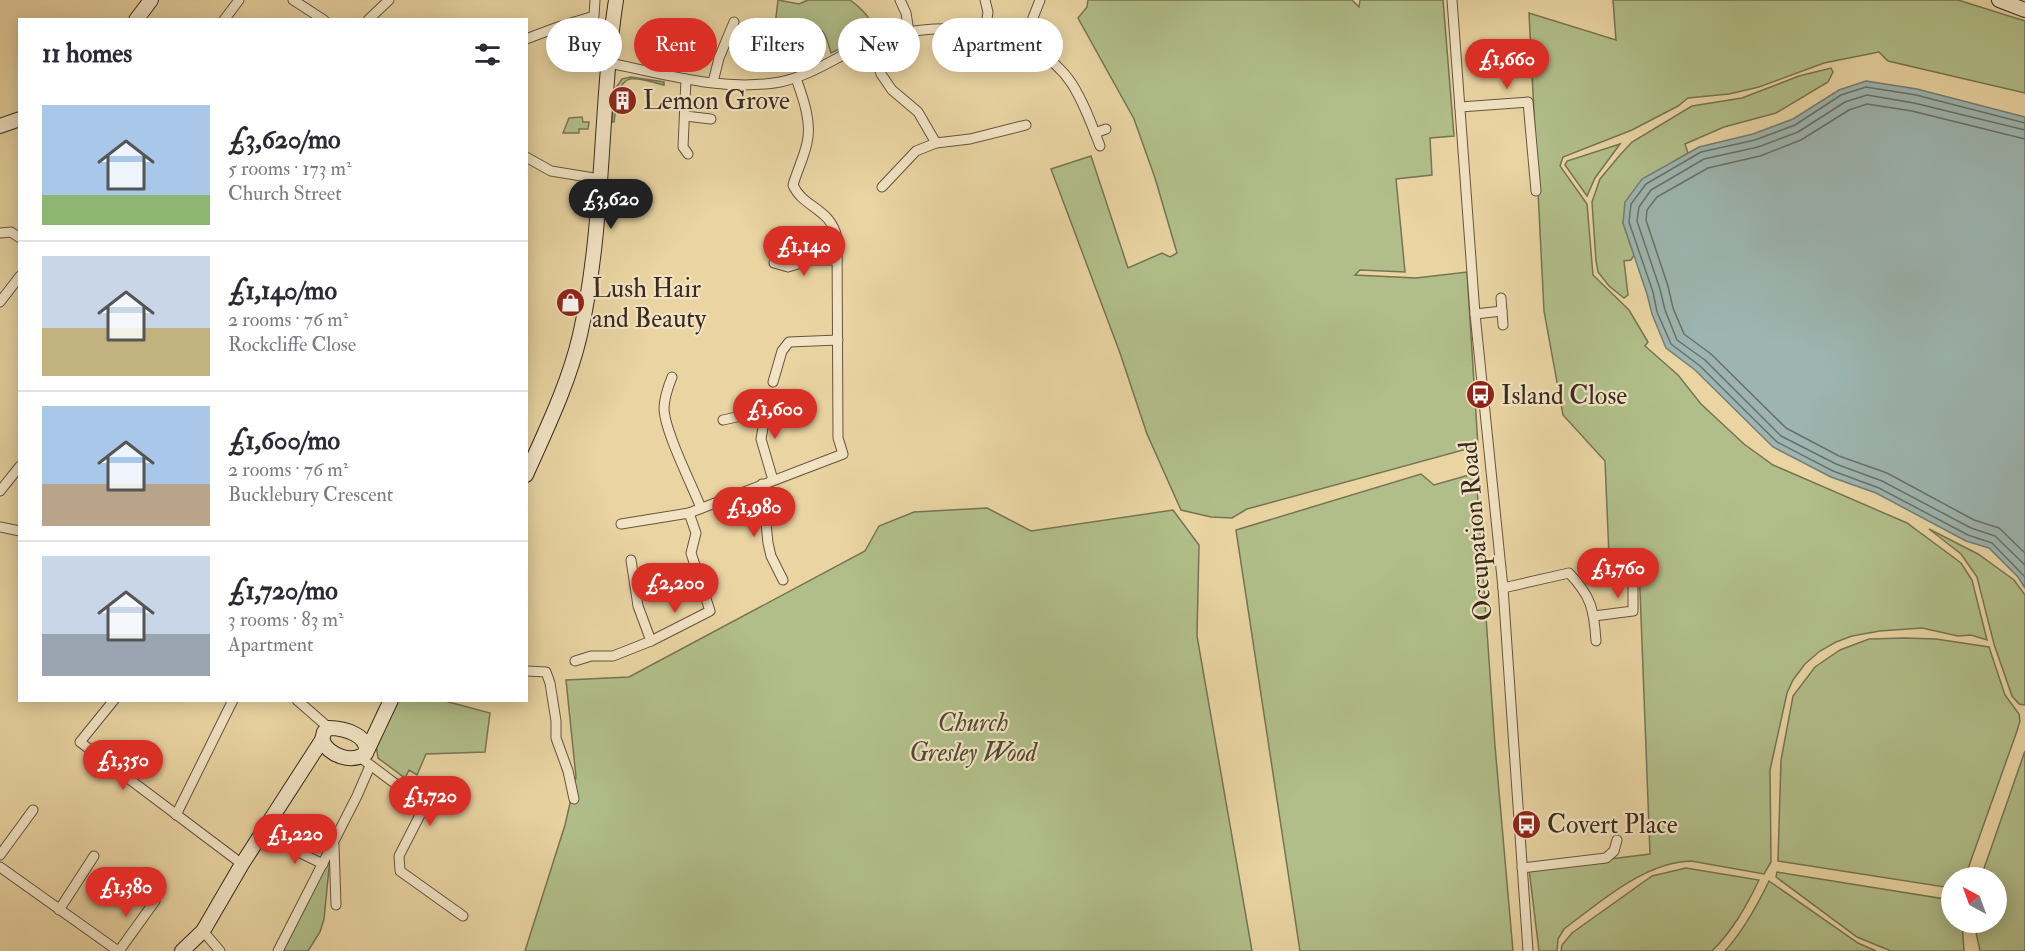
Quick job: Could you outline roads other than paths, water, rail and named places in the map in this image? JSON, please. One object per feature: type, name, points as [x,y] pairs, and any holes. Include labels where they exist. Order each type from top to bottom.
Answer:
[{"type":"street","points":[[138,18],[151,0]]},
{"type":"street","points":[[226,18],[239,0]]},
{"type":"street","points":[[293,0],[321,18]]},
{"type":"street","points":[[371,0],[380,8]]},
{"type":"street","points":[[370,18],[389,0]]},
{"type":"street","points":[[528,38],[594,16],[595,0]]},
{"type":"street","points":[[614,18],[616,0]]},
{"type":"street","points":[[900,0],[907,18]]},
{"type":"street","points":[[985,0],[987,18]]},
{"type":"street","points":[[1033,18],[1041,0]]},
{"type":"street","name":"Occupation Road","points":[[1452,0],[1475,314],[1503,588],[1528,951]]},
{"type":"street","points":[[1999,0],[2025,10]]},
{"type":"street","points":[[713,82],[719,58],[729,34]]},
{"type":"street","points":[[622,66],[686,79],[767,84],[796,78],[838,59]]},
{"type":"street","points":[[528,471],[557,404],[580,336],[590,277],[608,72]]},
{"type":"street","points":[[881,72],[892,90],[918,112],[936,143]]},
{"type":"street","points":[[1061,72],[1071,82],[1100,146]]},
{"type":"street","points":[[621,524],[689,513],[843,454],[838,438],[835,226],[824,213],[797,193],[793,184],[807,144],[808,131],[803,100],[796,78]]},
{"type":"street","points":[[686,79],[683,147],[688,154]]},
{"type":"street","points":[[1528,90],[1536,191]]},
{"type":"street","points":[[1460,107],[1528,102]]},
{"type":"street","points":[[686,116],[711,119]]},
{"type":"street","points":[[0,126],[18,120]]},
{"type":"street","points":[[993,121],[996,133]]},
{"type":"street","points":[[882,187],[896,178],[916,151],[936,143],[970,139],[1026,125]]},
{"type":"street","points":[[1095,133],[1106,129]]},
{"type":"street","points":[[528,158],[551,171],[600,179]]},
{"type":"street","points":[[0,233],[11,232],[18,237]]},
{"type":"street","points":[[774,263],[788,267],[811,260],[837,260]]},
{"type":"street","points":[[0,302],[18,278]]},
{"type":"street","points":[[1501,298],[1503,325]]},
{"type":"street","points":[[1475,314],[1502,311]]},
{"type":"street","points":[[773,382],[782,351],[789,342],[838,340]]},
{"type":"street","points":[[672,377],[666,393],[664,411],[701,508]]},
{"type":"street","points":[[768,399],[760,439],[773,480]]},
{"type":"street","points":[[723,420],[741,416],[763,420]]},
{"type":"street","points":[[0,492],[18,469]]},
{"type":"street","points":[[762,484],[768,543],[771,556],[783,580]]},
{"type":"street","points":[[575,661],[591,656],[613,656],[651,641],[711,611],[691,553],[696,533],[689,513]]},
{"type":"street","points":[[0,527],[18,531]]},
{"type":"street","points":[[631,560],[638,606],[651,641]]},
{"type":"street","points":[[1503,588],[1569,573],[1584,589],[1594,616],[1596,641]]},
{"type":"street","points":[[1594,616],[1633,611],[1633,575]]},
{"type":"street","points":[[528,670],[546,672],[550,683],[556,721],[556,738],[568,771],[574,799]]},
{"type":"street","points":[[112,702],[80,742],[242,864]]},
{"type":"street","points":[[176,815],[232,702]]},
{"type":"street","points":[[299,702],[325,734],[324,746],[342,757],[365,759],[421,803],[421,813],[399,856],[400,870],[463,916]]},
{"type":"street","points":[[365,759],[390,702]]},
{"type":"street","points":[[182,951],[203,931],[242,864],[325,734],[336,728],[365,740],[367,747],[357,796],[278,951]]},
{"type":"street","points":[[358,736],[376,732]]},
{"type":"street","points":[[0,855],[33,810]]},
{"type":"street","points":[[1522,868],[1606,858],[1614,851],[1617,840]]},
{"type":"street","points":[[278,842],[323,864]]},
{"type":"street","points":[[334,842],[336,905]]},
{"type":"street","points":[[59,910],[94,856]]},
{"type":"street","points":[[0,867],[118,951],[155,901]]},
{"type":"street","points":[[203,931],[220,951]]},
{"type":"water","points":[[1866,81],[1917,89],[2025,117],[2025,588],[2018,577],[1989,548],[1966,541],[1876,493],[1831,477],[1773,447],[1695,370],[1666,348],[1652,314],[1623,223],[1625,202],[1642,179],[1699,147],[1753,134],[1793,119],[1839,90]]},
{"type":"place","name":"Lemon Grove","points":[[622,100]]},
{"type":"place","name":"Lush Hair and Beauty","points":[[571,303]]},
{"type":"place","name":"Island Close","points":[[1480,395]]},
{"type":"place","name":"Covert Place","points":[[1526,824]]},
{"type":"park label","name":"Church Gresley Wood","points":[[973,737]]}]
